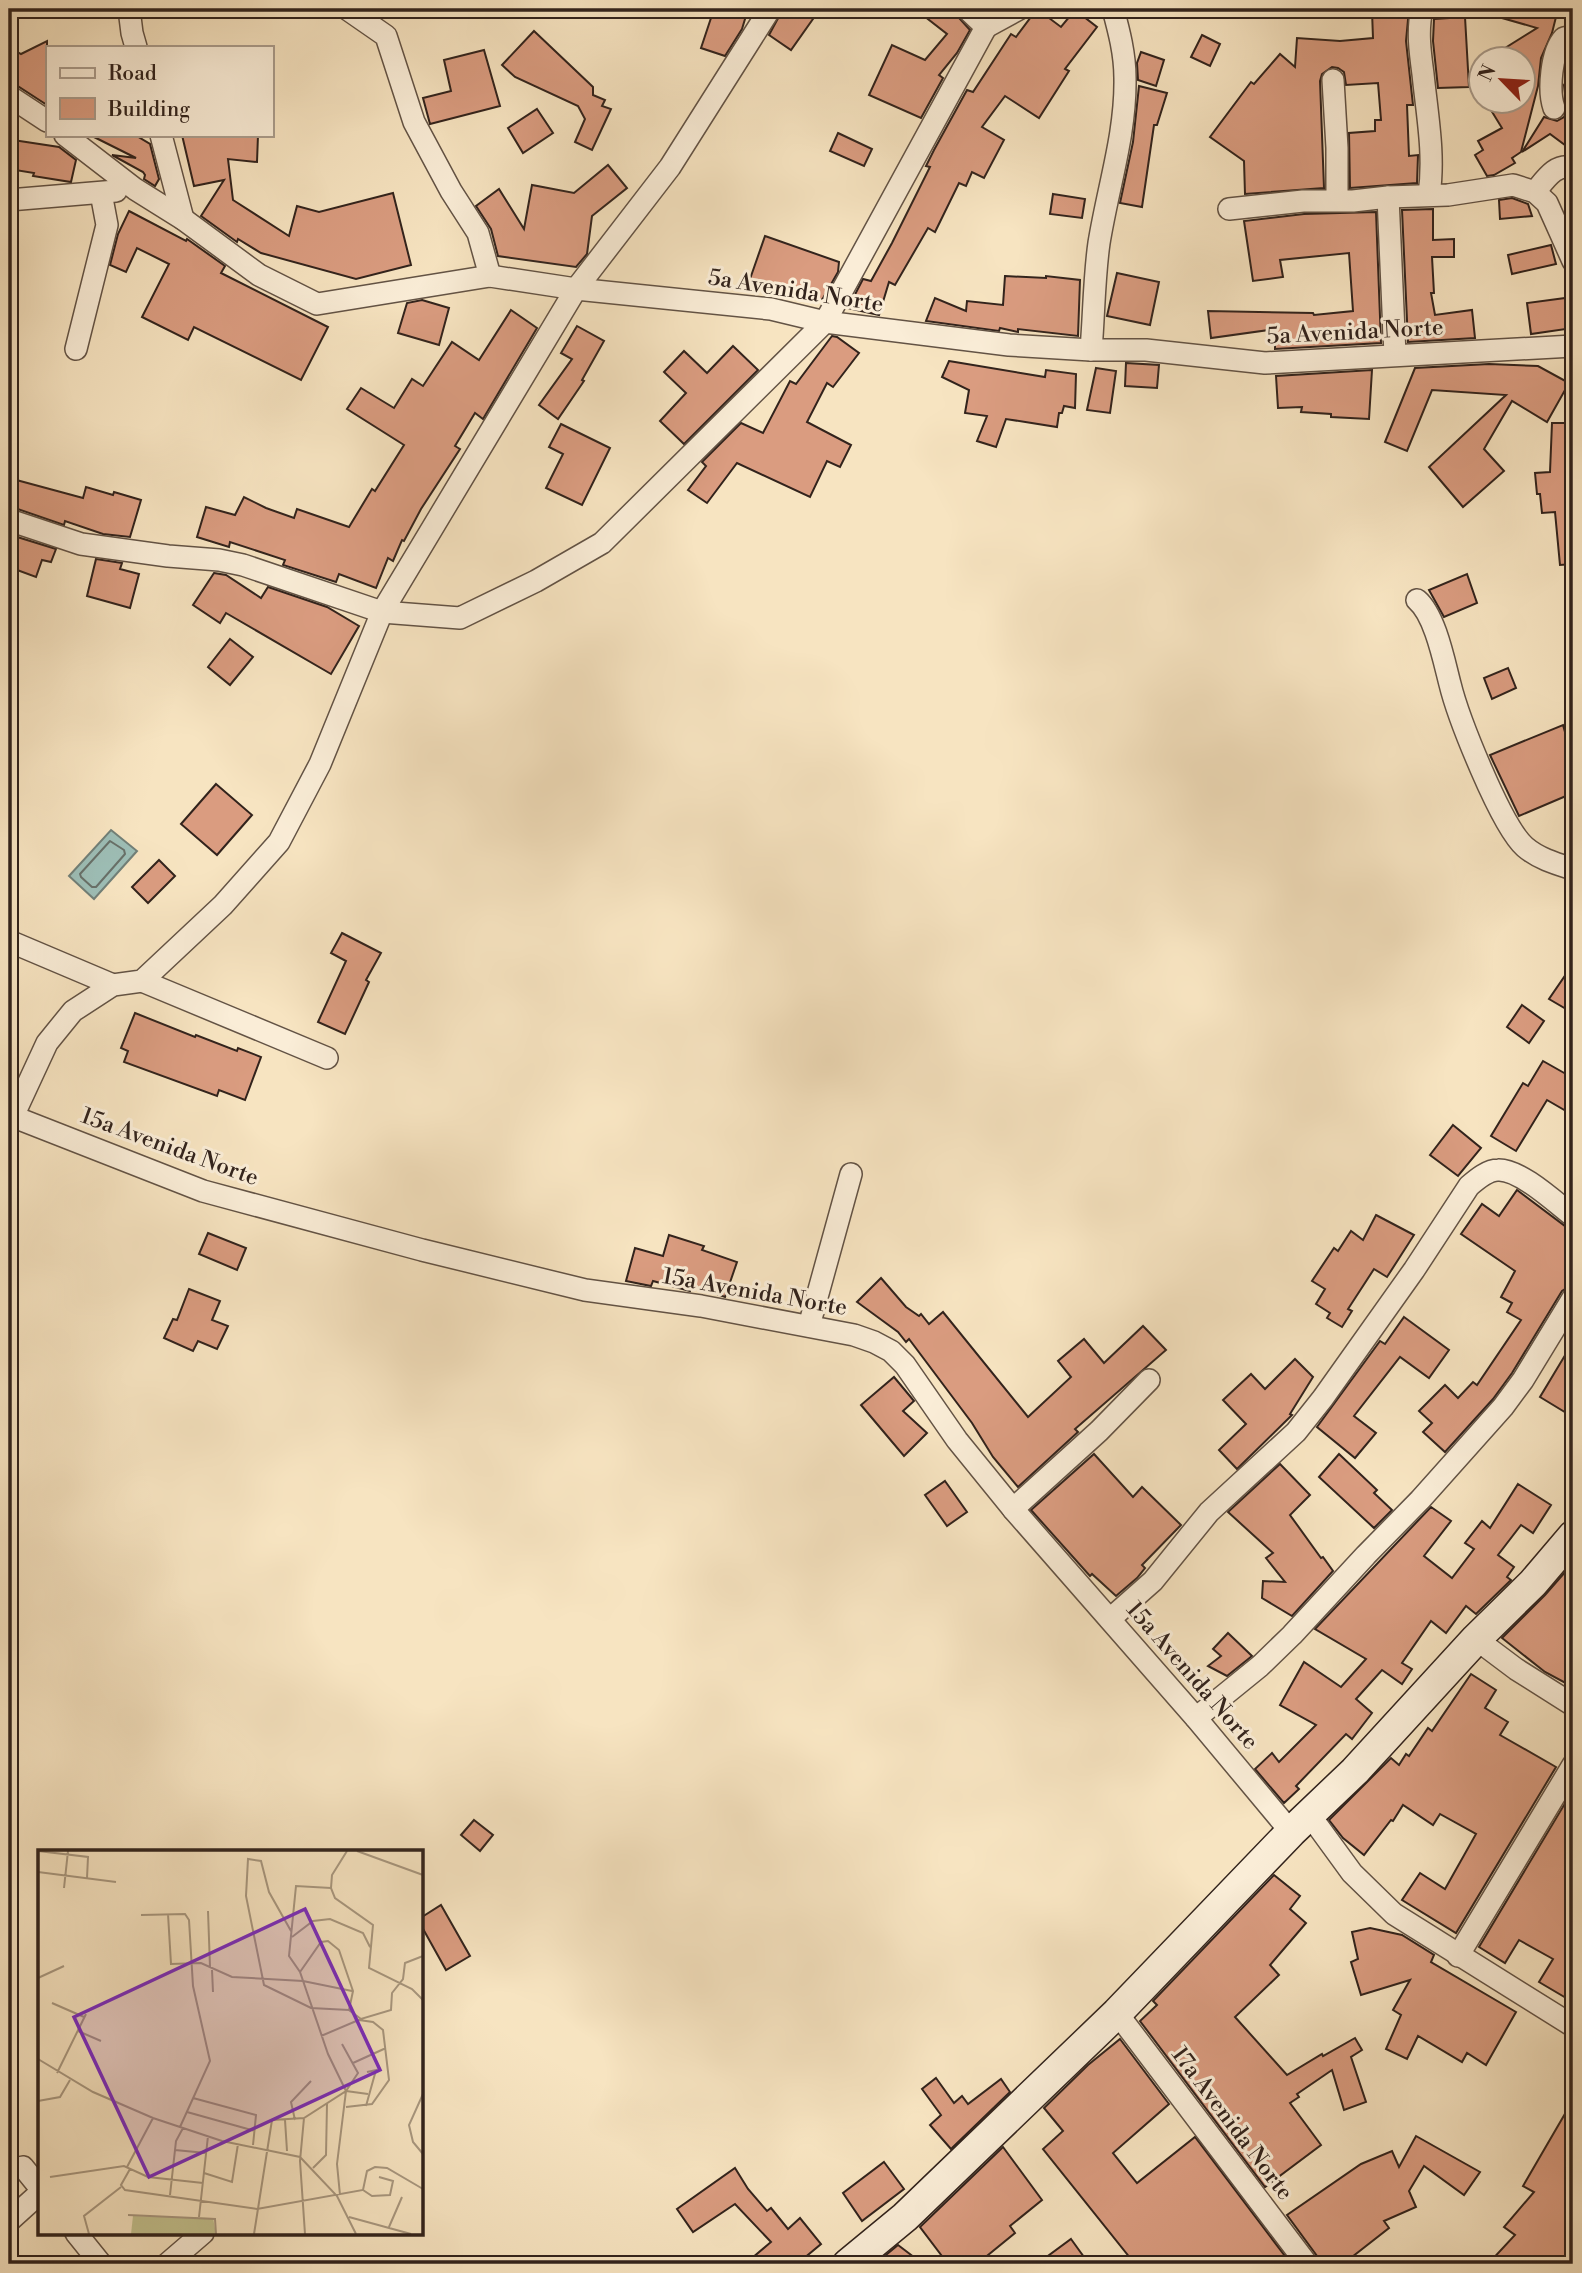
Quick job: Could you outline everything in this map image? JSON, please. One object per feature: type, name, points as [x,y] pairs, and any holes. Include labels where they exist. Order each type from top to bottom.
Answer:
[{"type":"street","points":[[130,9],[131,33],[136,46]]},
{"type":"street","points":[[347,9],[386,36],[414,122],[451,191],[478,233],[490,276]]},
{"type":"street","points":[[142,981],[223,905],[279,842],[320,764],[382,612],[576,289],[670,167],[770,9]]},
{"type":"street","points":[[967,9],[986,27]]},
{"type":"street","points":[[9,520],[81,544],[243,565],[382,612],[460,618],[536,581],[601,543],[825,322],[986,27],[1019,9]]},
{"type":"street","points":[[1091,350],[1099,244],[1122,134],[1124,108],[1122,45],[1113,9]]},
{"type":"street","points":[[1422,9],[1419,31],[1429,124],[1432,177],[1429,195]]},
{"type":"street","points":[[1554,108],[1550,95],[1555,54],[1564,38],[1573,37]]},
{"type":"street","points":[[1334,80],[1337,200]]},
{"type":"street","points":[[9,96],[46,120]]},
{"type":"street","name":"5a Avenida Norte","points":[[66,136],[135,189],[183,219],[260,275],[317,304],[490,276],[576,289],[771,309],[825,322],[1009,345],[1146,350],[1265,363],[1573,346]]},
{"type":"street","points":[[161,136],[183,219]]},
{"type":"street","points":[[1535,191],[1560,167],[1573,168]]},
{"type":"street","points":[[1229,209],[1303,201],[1448,195],[1513,185],[1535,191],[1548,203],[1573,261]]},
{"type":"street","points":[[9,200],[135,189]]},
{"type":"street","points":[[76,349],[107,225],[101,193]]},
{"type":"street","points":[[1388,197],[1395,355]]},
{"type":"street","points":[[1417,600],[1423,606],[1437,637],[1458,713],[1516,838],[1536,855],[1573,869]]},
{"type":"street","points":[[9,941],[113,985]]},
{"type":"street","points":[[10,1118],[47,1043],[73,1012],[113,985],[142,981],[327,1058]]},
{"type":"street","name":"15a Avenida Norte","points":[[10,1118],[203,1191],[422,1250],[585,1290],[701,1306],[853,1335],[891,1351],[905,1365],[957,1440],[1013,1509],[1196,1718],[1300,1823],[1394,1914],[1573,2026]]},
{"type":"street","points":[[1110,1619],[1153,1581],[1209,1512],[1296,1432],[1414,1270],[1469,1186],[1478,1178],[1497,1169],[1508,1171],[1532,1184],[1573,1216]]},
{"type":"street","points":[[809,1326],[851,1174]]},
{"type":"street","points":[[1196,1718],[1250,1675],[1284,1643],[1420,1500],[1510,1398],[1541,1354],[1573,1298]]},
{"type":"street","points":[[1013,1509],[1100,1431],[1149,1380]]},
{"type":"street","points":[[848,2264],[905,2217],[1117,2013],[1300,1823],[1355,1771],[1476,1639],[1533,1583],[1573,1536]]},
{"type":"street","points":[[1476,1639],[1573,1705]]},
{"type":"street","points":[[1458,1956],[1573,1765]]},
{"type":"street","name":"17a Avenida Norte","points":[[1117,2013],[1307,2264]]},
{"type":"street","points":[[23,2167],[38,2187]]},
{"type":"street","points":[[9,2221],[38,2192]]},
{"type":"street","points":[[77,2234],[101,2264]]},
{"type":"street","points":[[167,2264],[202,2234]]},
{"type":"water","points":[[111,830],[137,851],[94,899],[69,876]]},
{"type":"building","points":[[714,9],[748,9],[742,29],[725,56],[701,48]]},
{"type":"building","points":[[783,9],[820,9],[791,50],[769,35]]},
{"type":"building","points":[[915,9],[951,9],[970,30],[957,53],[939,75],[943,78],[921,118],[869,95],[892,45],[925,60],[947,34]]},
{"type":"building","points":[[1037,9],[1061,27],[1075,10],[1097,27],[1065,69],[1069,71],[1039,118],[1005,96],[982,127],[1004,140],[984,178],[972,172],[966,186],[959,183],[935,232],[928,228],[895,285],[889,282],[879,315],[848,308],[863,279],[871,281],[892,243],[930,167],[926,166],[967,90],[973,92],[1011,34],[1016,37]]},
{"type":"building","points":[[1409,9],[1406,41],[1413,105],[1407,105],[1409,156],[1418,155],[1417,183],[1350,188],[1349,133],[1375,131],[1375,120],[1381,120],[1378,83],[1346,85],[1344,72],[1332,67],[1322,74],[1320,81],[1324,188],[1245,194],[1244,161],[1210,137],[1251,82],[1254,84],[1280,54],[1295,67],[1297,38],[1340,41],[1373,38],[1372,11]]},
{"type":"building","points":[[1489,9],[1558,9],[1552,33],[1541,58],[1536,94],[1536,46],[1508,46],[1537,28],[1488,14]]},
{"type":"building","points":[[1465,17],[1466,87],[1438,88],[1433,41],[1434,19]]},
{"type":"building","points":[[534,31],[593,87],[593,95],[605,100],[602,106],[611,109],[592,150],[575,142],[585,119],[578,106],[515,77],[502,65]]},
{"type":"building","points":[[1202,35],[1220,44],[1210,66],[1191,57]]},
{"type":"building","points":[[47,41],[46,104],[9,83],[9,47],[21,54]]},
{"type":"building","points":[[484,50],[500,106],[430,124],[423,98],[451,91],[444,60]]},
{"type":"building","points":[[1141,52],[1164,60],[1156,86],[1138,80],[1137,63]]},
{"type":"building","points":[[1573,70],[1573,151],[1550,134],[1522,152],[1544,117],[1557,121],[1564,117],[1567,111],[1564,85]]},
{"type":"building","points":[[1139,86],[1167,93],[1157,125],[1154,125],[1142,207],[1120,203],[1133,142]]},
{"type":"building","points":[[537,109],[553,133],[523,153],[508,128]]},
{"type":"building","points":[[1495,116],[1530,116],[1521,152],[1512,158],[1515,163],[1487,176],[1475,155],[1483,150],[1478,141],[1502,128]]},
{"type":"building","points":[[838,133],[872,149],[864,166],[830,151]]},
{"type":"building","points":[[92,136],[137,136],[150,144],[159,179],[155,186],[144,179],[143,172],[112,155],[136,158]]},
{"type":"building","points":[[182,136],[258,136],[257,162],[228,159],[233,200],[289,236],[297,206],[319,212],[393,193],[411,265],[356,279],[261,253],[238,239],[237,242],[201,216],[224,180],[194,186]]},
{"type":"building","points":[[13,140],[59,147],[76,160],[71,182],[9,169]]},
{"type":"building","points":[[608,165],[627,188],[592,216],[587,254],[576,267],[498,256],[491,229],[476,206],[499,189],[524,229],[532,185],[574,193]]},
{"type":"building","points":[[1053,194],[1085,199],[1082,218],[1050,214]]},
{"type":"building","points":[[1512,198],[1528,204],[1532,216],[1500,219],[1499,200]]},
{"type":"building","points":[[1433,209],[1433,240],[1454,239],[1454,257],[1432,257],[1434,293],[1431,293],[1435,315],[1472,310],[1475,338],[1408,342],[1402,210]]},
{"type":"building","points":[[129,211],[186,241],[187,239],[225,266],[221,273],[328,327],[301,380],[194,327],[188,340],[142,317],[169,264],[137,248],[126,272],[110,265],[118,234]]},
{"type":"building","points":[[1376,212],[1381,343],[1275,349],[1275,344],[1269,344],[1269,330],[1211,338],[1208,311],[1314,315],[1353,311],[1349,253],[1280,260],[1283,277],[1253,281],[1244,221],[1304,214]]},
{"type":"building","points":[[765,236],[839,262],[838,272],[822,300],[750,279]]},
{"type":"building","points":[[1551,245],[1556,264],[1512,274],[1508,255]]},
{"type":"building","points":[[1117,273],[1159,282],[1150,325],[1107,316]]},
{"type":"building","points":[[1005,276],[1046,276],[1080,280],[1078,336],[1018,329],[1018,332],[1000,328],[999,331],[926,321],[935,298],[966,311],[967,301],[1003,305]]},
{"type":"building","points":[[1573,297],[1573,328],[1531,334],[1527,303]]},
{"type":"building","points":[[422,300],[449,308],[439,345],[398,333],[407,303]]},
{"type":"building","points":[[511,310],[537,328],[483,419],[475,413],[455,446],[460,449],[421,509],[404,541],[402,540],[393,561],[388,558],[376,588],[339,574],[336,582],[283,565],[285,560],[230,542],[229,547],[197,537],[206,507],[235,515],[244,497],[294,518],[297,509],[349,527],[404,445],[347,409],[361,388],[394,408],[412,379],[423,386],[452,342],[479,360]]},
{"type":"building","points":[[577,326],[604,341],[582,380],[584,381],[558,419],[539,405],[572,359],[561,353]]},
{"type":"building","points":[[832,336],[859,353],[833,387],[827,383],[807,422],[851,445],[840,467],[827,461],[810,497],[737,463],[707,503],[688,490],[706,466],[702,462],[741,423],[763,433],[790,381],[796,384]]},
{"type":"building","points":[[733,346],[758,370],[684,444],[660,421],[686,393],[664,372],[684,351],[707,373]]},
{"type":"building","points":[[949,361],[1045,377],[1046,370],[1076,374],[1075,408],[1064,406],[1062,413],[1059,413],[1057,427],[1006,419],[996,447],[977,441],[987,416],[965,413],[969,390],[942,377]]},
{"type":"building","points":[[1126,363],[1159,365],[1157,388],[1125,386]]},
{"type":"building","points":[[1489,364],[1538,366],[1569,383],[1547,422],[1512,401],[1484,449],[1504,471],[1463,507],[1429,467],[1506,395],[1432,390],[1407,451],[1385,442],[1415,368]]},
{"type":"building","points":[[1096,368],[1116,371],[1110,413],[1087,410]]},
{"type":"building","points":[[1372,370],[1369,419],[1301,412],[1302,407],[1278,408],[1276,376]]},
{"type":"building","points":[[1552,423],[1573,423],[1573,564],[1560,565],[1555,512],[1542,513],[1540,494],[1537,494],[1535,473],[1550,472]]},
{"type":"building","points":[[561,424],[610,448],[582,505],[546,488],[563,454],[549,447]]},
{"type":"building","points":[[9,478],[83,498],[86,487],[141,500],[130,537],[103,534],[65,521],[64,525],[9,506]]},
{"type":"building","points":[[14,536],[56,549],[51,562],[42,560],[36,577],[9,567],[9,551]]},
{"type":"building","points":[[96,559],[122,563],[120,569],[139,574],[130,608],[87,596]]},
{"type":"building","points":[[214,573],[226,575],[261,598],[268,587],[327,607],[359,626],[331,674],[226,613],[220,623],[193,605]]},
{"type":"building","points":[[1467,574],[1477,603],[1444,617],[1429,590]]},
{"type":"building","points":[[230,639],[253,657],[230,685],[208,667]]},
{"type":"building","points":[[1508,668],[1516,688],[1492,699],[1484,678]]},
{"type":"building","points":[[1563,725],[1573,760],[1573,793],[1519,816],[1490,755]]},
{"type":"building","points":[[216,784],[252,815],[217,855],[181,824]]},
{"type":"building","points":[[159,860],[175,876],[148,903],[132,887]]},
{"type":"building","points":[[342,933],[381,953],[366,980],[369,982],[345,1034],[318,1022],[346,961],[331,953]]},
{"type":"building","points":[[1573,964],[1573,1013],[1549,999]]},
{"type":"building","points":[[1522,1005],[1544,1021],[1529,1043],[1507,1027]]},
{"type":"building","points":[[135,1013],[195,1037],[196,1035],[261,1057],[245,1100],[219,1090],[217,1096],[124,1062],[128,1051],[121,1048]]},
{"type":"building","points":[[1543,1061],[1573,1078],[1573,1115],[1547,1100],[1516,1151],[1491,1136],[1523,1083],[1528,1086]]},
{"type":"building","points":[[1453,1125],[1481,1148],[1458,1176],[1430,1155]]},
{"type":"building","points":[[1517,1190],[1565,1226],[1573,1229],[1573,1284],[1562,1291],[1493,1399],[1445,1452],[1423,1432],[1432,1423],[1419,1411],[1445,1385],[1458,1398],[1473,1382],[1477,1385],[1521,1320],[1507,1312],[1512,1303],[1501,1297],[1515,1271],[1461,1234],[1482,1204],[1499,1216]]},
{"type":"building","points":[[1376,1215],[1414,1235],[1387,1277],[1374,1269],[1348,1309],[1352,1311],[1342,1327],[1327,1318],[1330,1313],[1316,1304],[1325,1289],[1312,1281],[1334,1248],[1338,1251],[1351,1231],[1363,1240]]},
{"type":"building","points":[[208,1233],[246,1248],[237,1270],[199,1254]]},
{"type":"building","points":[[669,1235],[704,1246],[702,1250],[737,1262],[725,1297],[692,1285],[690,1291],[653,1281],[651,1286],[626,1281],[635,1248],[663,1256]]},
{"type":"building","points":[[881,1278],[906,1307],[919,1316],[921,1314],[929,1324],[943,1312],[1028,1417],[1071,1377],[1058,1361],[1084,1339],[1104,1363],[1143,1326],[1166,1350],[1075,1429],[1078,1432],[1018,1487],[993,1457],[972,1423],[909,1339],[906,1342],[898,1332],[857,1302]]},
{"type":"building","points":[[189,1289],[220,1301],[212,1320],[228,1326],[217,1349],[198,1341],[193,1351],[164,1338],[173,1319],[177,1320]]},
{"type":"building","points":[[1404,1317],[1449,1350],[1429,1378],[1400,1357],[1354,1416],[1376,1433],[1355,1458],[1317,1427],[1380,1341],[1385,1344]]},
{"type":"building","points":[[1573,1342],[1573,1417],[1540,1397]]},
{"type":"building","points":[[1295,1359],[1313,1377],[1290,1414],[1292,1415],[1237,1469],[1219,1450],[1246,1424],[1223,1400],[1251,1374],[1265,1389]]},
{"type":"building","points":[[894,1377],[914,1401],[903,1411],[927,1433],[904,1456],[861,1405]]},
{"type":"building","points":[[1094,1454],[1133,1497],[1142,1487],[1181,1525],[1142,1565],[1145,1568],[1137,1578],[1116,1596],[1092,1574],[1090,1576],[1031,1510]]},
{"type":"building","points":[[1339,1454],[1377,1490],[1374,1493],[1392,1510],[1374,1528],[1319,1477]]},
{"type":"building","points":[[1280,1464],[1310,1495],[1290,1515],[1333,1571],[1292,1616],[1262,1598],[1263,1581],[1285,1582],[1266,1558],[1273,1553],[1228,1512]]},
{"type":"building","points":[[945,1481],[967,1512],[947,1526],[925,1495]]},
{"type":"building","points":[[1518,1484],[1551,1505],[1533,1533],[1521,1525],[1498,1555],[1514,1567],[1507,1577],[1511,1580],[1476,1614],[1466,1606],[1446,1633],[1431,1621],[1402,1663],[1412,1669],[1402,1684],[1382,1670],[1356,1699],[1372,1713],[1352,1739],[1346,1734],[1296,1786],[1299,1789],[1284,1803],[1255,1769],[1272,1753],[1279,1762],[1316,1725],[1280,1705],[1304,1662],[1341,1687],[1366,1659],[1315,1629],[1431,1507],[1451,1521],[1424,1556],[1452,1578],[1474,1549],[1465,1543],[1482,1521],[1490,1528]]},
{"type":"building","points":[[1573,1563],[1573,1687],[1545,1672],[1502,1638]]},
{"type":"building","points":[[1228,1633],[1252,1656],[1227,1676],[1208,1666],[1221,1656],[1213,1649]]},
{"type":"building","points":[[1471,1674],[1496,1690],[1485,1708],[1508,1722],[1500,1735],[1556,1767],[1456,1933],[1402,1900],[1420,1873],[1445,1889],[1476,1834],[1440,1814],[1433,1825],[1403,1805],[1364,1855],[1343,1838],[1329,1820],[1391,1758],[1399,1765],[1406,1754],[1409,1756],[1428,1728],[1432,1731]]},
{"type":"building","points":[[1573,1790],[1573,2002],[1539,1982],[1553,1959],[1519,1940],[1505,1963],[1479,1947]]},
{"type":"building","points":[[474,1820],[493,1835],[480,1851],[461,1835]]},
{"type":"building","points":[[1274,1875],[1300,1896],[1290,1909],[1306,1923],[1270,1965],[1279,1975],[1235,2017],[1287,2075],[1355,2038],[1362,2050],[1351,2057],[1366,2102],[1344,2110],[1332,2070],[1297,2094],[1299,2097],[1290,2103],[1321,2145],[1265,2187],[1140,2021],[1157,2005],[1153,2001]]},
{"type":"building","points":[[441,1905],[470,1956],[446,1970],[424,1931],[424,1916]]},
{"type":"building","points":[[1370,1928],[1402,1935],[1434,1955],[1431,1962],[1516,2012],[1486,2065],[1467,2053],[1462,2062],[1418,2036],[1407,2059],[1386,2049],[1401,2015],[1393,2010],[1410,1980],[1361,1995],[1351,1962],[1358,1959],[1352,1932]]},
{"type":"building","points":[[1120,2039],[1169,2104],[1113,2153],[1137,2183],[1195,2137],[1291,2264],[1135,2264],[1043,2149],[1063,2131],[1044,2108],[1088,2065]]},
{"type":"building","points":[[936,2078],[954,2103],[962,2096],[968,2104],[1001,2079],[1010,2092],[951,2149],[930,2125],[941,2115],[922,2089]]},
{"type":"building","points":[[1573,2100],[1573,2264],[1488,2264],[1515,2235],[1504,2227],[1534,2192],[1523,2186]]},
{"type":"building","points":[[1416,2136],[1480,2172],[1464,2195],[1424,2166],[1409,2191],[1416,2207],[1384,2221],[1389,2228],[1343,2264],[1320,2264],[1287,2215],[1361,2164],[1392,2151],[1399,2167]]},
{"type":"building","points":[[1003,2147],[1042,2200],[1010,2226],[1015,2233],[977,2264],[948,2264],[920,2227]]},
{"type":"building","points":[[884,2162],[904,2189],[862,2221],[843,2193]]},
{"type":"building","points":[[735,2168],[748,2189],[767,2211],[771,2208],[788,2229],[800,2218],[821,2244],[797,2264],[745,2264],[771,2242],[735,2204],[693,2232],[677,2209]]},
{"type":"building","points":[[1071,2239],[1089,2264],[1037,2264]]},
{"type":"building","points":[[898,2245],[923,2264],[875,2264]]}]
